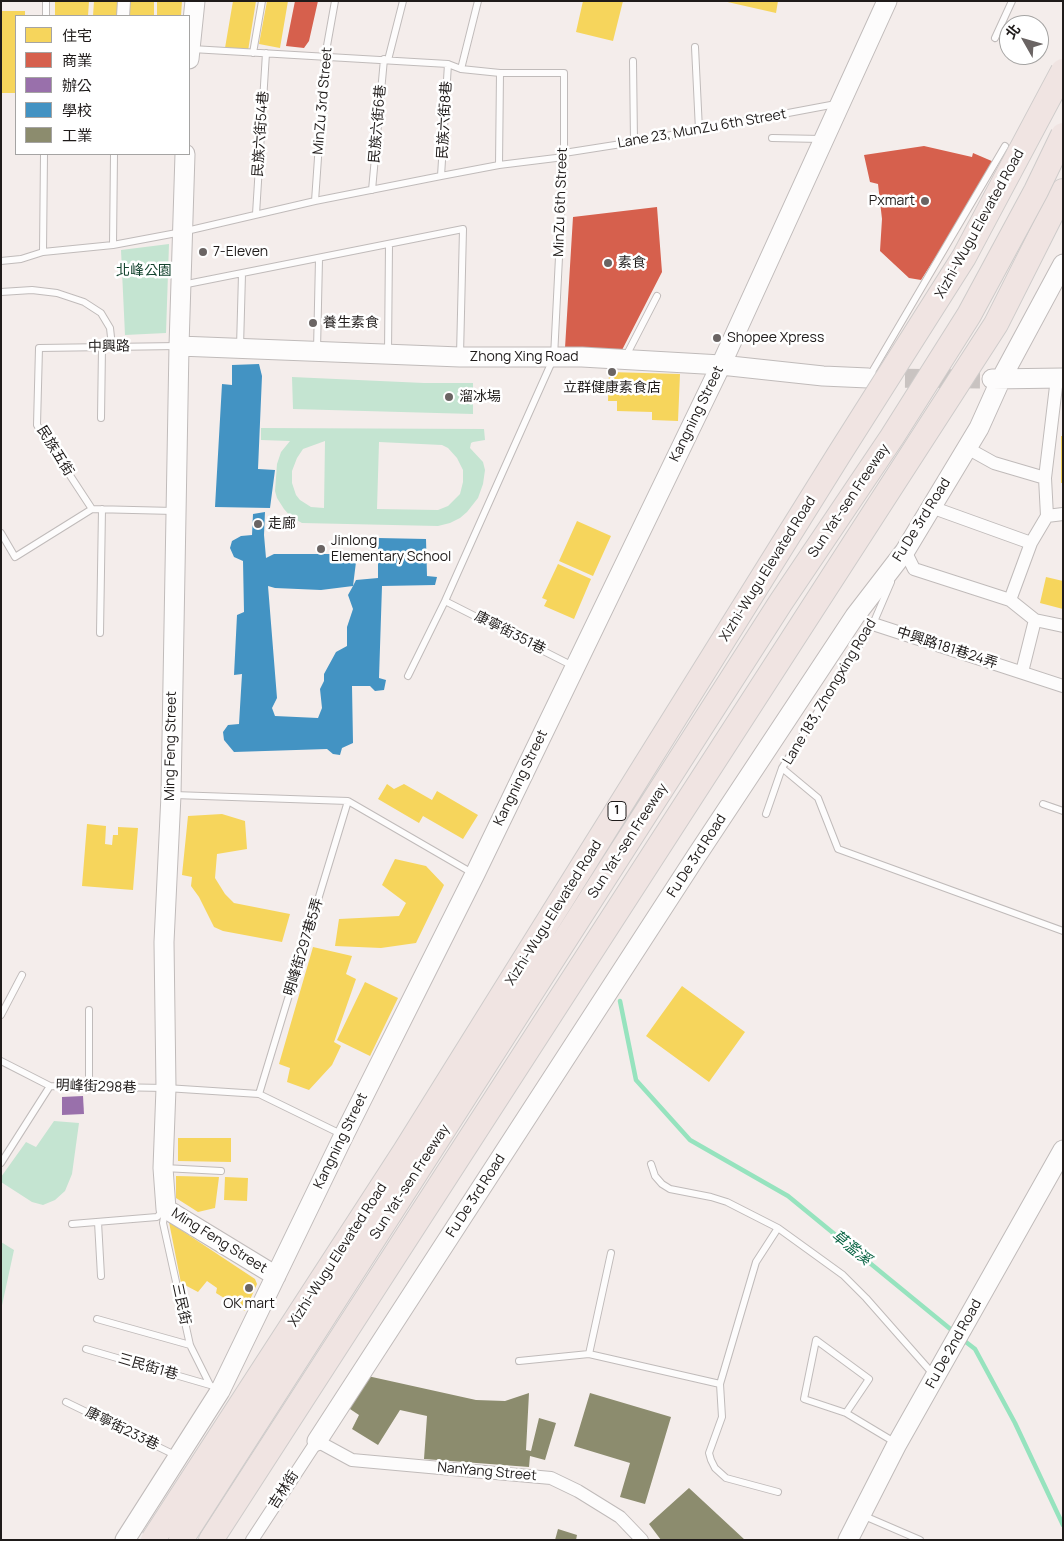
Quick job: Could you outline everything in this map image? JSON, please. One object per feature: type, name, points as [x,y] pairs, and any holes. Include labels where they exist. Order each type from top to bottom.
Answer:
[{"type":"highway","name":"Xizhi-Wugu Elevated Road","points":[[153,1540],[405,1152],[964,257],[1063,71]]},
{"type":"highway","name":"Sun Yat-sen Freeway","points":[[181,1540],[781,602],[892,437],[969,315],[1036,191],[1063,135]]},
{"type":"highway","name":"Sun Yat-sen Freeway","points":[[211,1540],[996,324],[1063,191]]},
{"type":"street","points":[[124,1],[124,15]]},
{"type":"street","points":[[190,41],[195,1]]},
{"type":"street","name":"Kangning Street","points":[[125,1540],[178,1457],[276,1276],[344,1135],[475,874],[721,365],[887,1]]},
{"type":"street","name":"Ming Feng Street","points":[[185,155],[175,511],[171,795],[164,942],[166,1088],[163,1168],[166,1208],[276,1276]]},
{"type":"street","name":"Fu De 3rd Road","points":[[317,1441],[784,723],[855,616],[904,551],[979,428],[994,379],[1063,264]]},
{"type":"street","name":"Zhong Xing Road","points":[[179,346],[460,357],[554,357],[624,360],[721,365],[823,376],[868,378]]},
{"type":"street","points":[[994,379],[1060,378],[1045,478],[1047,516],[1031,543],[1010,600]]},
{"type":"street","points":[[967,448],[994,463],[1045,478]]},
{"type":"street","points":[[931,508],[1031,543]]},
{"type":"street","points":[[1047,516],[1063,514]]},
{"type":"street","points":[[904,551],[914,569],[1010,600],[1035,620],[1063,626]]},
{"type":"street","points":[[1022,672],[1035,620]]},
{"type":"street","name":"中興路181巷24弄","points":[[872,624],[1063,686]]},
{"type":"street","name":"Fu De 2nd Road","points":[[848,1540],[897,1444],[1063,1150]]},
{"type":"street","name":"吉林街","points":[[252,1540],[317,1441]]},
{"type":"street","name":"NanYang Street","points":[[317,1441],[352,1460],[551,1478],[578,1491],[620,1516],[642,1540]]},
{"type":"lane","points":[[46,1],[46,15]]},
{"type":"lane","points":[[254,53],[262,1]]},
{"type":"lane","name":"MinZu 3rd Street","points":[[316,201],[325,57],[335,1]]},
{"type":"lane","name":"民族六街6巷","points":[[372,190],[386,60],[403,1]]},
{"type":"lane","points":[[461,69],[478,1]]},
{"type":"lane","points":[[995,38],[1012,1]]},
{"type":"lane","points":[[695,47],[699,130]]},
{"type":"lane","name":"MinZu 6th Street","points":[[190,49],[448,64],[461,69],[500,73],[564,73],[564,155],[554,357],[445,601],[408,676]]},
{"type":"lane","name":"民族六街54巷","points":[[256,214],[266,53]]},
{"type":"lane","points":[[633,61],[634,142]]},
{"type":"lane","name":"民族六街8巷","points":[[442,176],[448,64]]},
{"type":"lane","points":[[499,165],[500,73]]},
{"type":"lane","name":"Lane 23, MunZu 6th Street","points":[[1,261],[21,259],[43,252],[113,245],[442,176],[840,104]]},
{"type":"lane","points":[[772,138],[825,139]]},
{"type":"lane","points":[[868,378],[1005,146]]},
{"type":"lane","points":[[43,252],[44,155]]},
{"type":"lane","points":[[113,245],[114,155]]},
{"type":"lane","points":[[181,286],[463,229],[460,357]]},
{"type":"lane","points":[[388,354],[389,245]]},
{"type":"lane","points":[[317,352],[318,258]]},
{"type":"lane","points":[[240,348],[242,274]]},
{"type":"lane","points":[[1,292],[32,290],[57,293],[84,302],[101,313],[110,328],[112,346]]},
{"type":"lane","points":[[624,360],[656,296]]},
{"type":"lane","points":[[101,418],[102,346]]},
{"type":"lane","name":"中興路","points":[[40,348],[179,346]]},
{"type":"lane","name":"民族五街","points":[[40,348],[37,425],[92,509]]},
{"type":"lane","points":[[1,533],[15,557],[92,509],[175,511]]},
{"type":"lane","points":[[100,633],[102,509]]},
{"type":"lane","name":"Lane 183, Zhongxing Road","points":[[904,551],[872,624],[782,768],[818,798],[838,849],[1063,931]]},
{"type":"lane","name":"康寧街351巷","points":[[445,601],[574,666]]},
{"type":"lane","points":[[766,814],[782,768]]},
{"type":"lane","points":[[171,795],[348,801],[475,874]]},
{"type":"lane","name":"明峰街297巷5弄","points":[[259,1094],[348,801]]},
{"type":"lane","points":[[1043,804],[1063,811]]},
{"type":"lane","points":[[1,1015],[22,975]]},
{"type":"lane","points":[[89,1010],[89,1087]]},
{"type":"lane","name":"明峰街298巷","points":[[1,1061],[50,1086],[166,1088],[259,1094]]},
{"type":"lane","points":[[1,1162],[50,1086]]},
{"type":"lane","points":[[259,1094],[344,1135]]},
{"type":"lane","points":[[651,1164],[655,1176],[670,1189],[712,1197],[727,1202],[778,1228],[843,1275],[866,1298],[935,1377]]},
{"type":"lane","points":[[163,1168],[221,1171]]},
{"type":"lane","points":[[72,1224],[157,1218],[166,1208]]},
{"type":"lane","name":"三民街","points":[[166,1208],[163,1222],[190,1345],[215,1388]]},
{"type":"lane","points":[[98,1222],[101,1276]]},
{"type":"lane","points":[[778,1228],[756,1262],[720,1384],[722,1417],[709,1453],[710,1460],[715,1468],[726,1478],[778,1492]]},
{"type":"lane","points":[[588,1354],[611,1253]]},
{"type":"lane","points":[[97,1319],[190,1345]]},
{"type":"lane","points":[[846,1413],[869,1379],[816,1340],[804,1399],[846,1413],[897,1444]]},
{"type":"lane","name":"三民街1巷","points":[[86,1349],[215,1388]]},
{"type":"lane","points":[[519,1361],[588,1354],[720,1384]]},
{"type":"lane","name":"康寧街233巷","points":[[66,1402],[178,1457]]},
{"type":"lane","points":[[861,1514],[920,1540]]},
{"type":"green space","name":"北峰公園","points":[[169,244],[166,333],[125,335],[121,250]]},
{"type":"green space","points":[[292,377],[424,383],[473,383],[473,414],[293,409]]},
{"type":"green space","points":[[261,428],[484,429],[485,440],[471,443],[470,448],[483,462],[485,470],[483,484],[478,498],[467,512],[450,523],[438,526],[302,523],[291,517],[284,509],[275,491],[277,464],[281,452],[290,441],[261,440]],"holes":[[[325,441],[324,508],[311,507],[296,495],[292,483],[292,471],[303,449]],[[379,442],[442,445],[448,448],[457,458],[463,470],[460,494],[448,506],[438,510],[377,509]]]},
{"type":"green space","points":[[54,1121],[79,1123],[72,1174],[65,1191],[55,1200],[43,1205],[32,1202],[1,1182],[1,1177],[26,1142],[36,1147]]},
{"type":"green space","points":[[1,1242],[14,1250],[1,1310]]},
{"type":"building: 住宅","points":[[55,1],[89,1],[88,15],[55,15]]},
{"type":"building: 住宅","points":[[94,1],[119,1],[118,15],[93,15]]},
{"type":"building: 住宅","points":[[129,1],[154,1],[154,15],[127,15]]},
{"type":"building: 住宅","points":[[157,1],[182,1],[181,15],[157,15]]},
{"type":"building: 住宅","points":[[233,1],[256,1],[248,51],[225,48]]},
{"type":"building: 住宅","points":[[267,1],[288,1],[280,48],[259,44]]},
{"type":"building: 住宅","points":[[583,1],[623,1],[613,41],[576,32]]},
{"type":"building: 住宅","points":[[723,1],[778,1],[776,13]]},
{"type":"building: 住宅","points":[[1,11],[25,11],[25,15],[15,15],[15,93],[1,93]]},
{"type":"building: 住宅","points":[[609,372],[680,374],[678,421],[652,420],[652,412],[617,411],[617,401],[608,401]]},
{"type":"building: 住宅","points":[[1061,436],[1063,436],[1063,483],[1061,483]]},
{"type":"building: 住宅","points":[[577,521],[611,536],[593,576],[559,561]]},
{"type":"building: 住宅","points":[[558,564],[591,579],[574,619],[544,606],[547,600],[542,598]]},
{"type":"building: 住宅","points":[[1046,577],[1063,581],[1063,609],[1040,603]]},
{"type":"building: 住宅","points":[[387,784],[394,789],[404,784],[432,800],[437,791],[478,815],[463,839],[423,816],[419,823],[378,799]]},
{"type":"building: 住宅","points":[[222,814],[245,821],[247,849],[217,854],[215,878],[225,894],[234,903],[290,914],[282,942],[223,931],[214,927],[199,897],[191,886],[192,877],[182,875],[188,816]]},
{"type":"building: 住宅","points":[[87,824],[106,826],[105,844],[112,845],[113,835],[118,835],[118,827],[138,828],[133,890],[82,886]]},
{"type":"building: 住宅","points":[[395,859],[426,866],[444,885],[416,943],[381,948],[335,946],[339,919],[399,916],[406,903],[382,885]]},
{"type":"building: 住宅","points":[[313,947],[352,956],[346,974],[356,979],[334,1042],[341,1046],[332,1065],[309,1090],[287,1082],[290,1068],[279,1064]]},
{"type":"building: 住宅","points":[[365,982],[398,998],[370,1056],[337,1040]]},
{"type":"building: 住宅","points":[[682,986],[745,1032],[709,1082],[646,1036]]},
{"type":"building: 住宅","points":[[178,1138],[231,1138],[231,1162],[178,1161]]},
{"type":"building: 住宅","points":[[176,1176],[219,1177],[215,1208],[198,1212],[176,1198]]},
{"type":"building: 住宅","points":[[225,1177],[248,1178],[247,1201],[224,1200]]},
{"type":"building: 住宅","points":[[169,1222],[255,1279],[257,1284],[245,1311],[216,1293],[217,1288],[207,1281],[198,1292],[181,1283]]},
{"type":"building: 商業","points":[[295,1],[318,1],[309,41],[304,48],[286,46]]},
{"type":"building: 商業","name":"Pxmart","points":[[924,146],[972,157],[973,153],[994,162],[921,280],[909,278],[880,251],[882,219],[878,184],[870,182],[864,155]]},
{"type":"building: 商業","points":[[657,207],[662,272],[622,350],[565,348],[573,217]]},
{"type":"building: 辦公","points":[[83,1096],[84,1114],[62,1115],[62,1097]]},
{"type":"building: 學校","points":[[259,364],[262,376],[258,469],[275,470],[270,508],[215,507],[222,384],[232,385],[232,365]]},
{"type":"building: 學校","points":[[265,512],[266,558],[274,554],[357,554],[353,586],[356,580],[378,578],[378,538],[426,539],[427,576],[437,577],[435,585],[382,586],[379,678],[386,680],[384,690],[375,691],[370,686],[352,686],[353,743],[342,748],[340,755],[333,754],[327,749],[234,752],[224,740],[223,732],[228,725],[239,724],[242,674],[234,675],[237,615],[244,612],[243,561],[234,557],[230,548],[232,541],[241,536],[252,535],[253,514]],"holes":[[[268,586],[321,590],[353,586],[348,595],[353,609],[347,627],[347,646],[336,652],[324,674],[324,681],[320,689],[322,708],[318,718],[275,716],[272,708],[277,698]]]},
{"type":"building: 工業","points":[[363,1375],[476,1400],[505,1401],[529,1393],[526,1450],[531,1451],[539,1418],[556,1423],[545,1460],[530,1456],[529,1467],[424,1459],[427,1416],[400,1410],[378,1445],[352,1429],[359,1415],[344,1405]]},
{"type":"building: 工業","points":[[590,1393],[671,1417],[645,1504],[620,1497],[630,1463],[574,1446]]},
{"type":"building: 工業","points":[[689,1488],[745,1540],[661,1540],[649,1524]]},
{"type":"building: 工業","points":[[558,1529],[577,1535],[576,1540],[555,1540]]},
{"type":"waterway","name":"草濫溪","points":[[620,1001],[636,1080],[690,1140],[788,1196],[954,1332]]},
{"type":"waterway","name":"草濫溪","points":[[962,1339],[975,1349],[1015,1423],[1063,1525]]},
{"type":"tunnel","points":[[877,378],[987,379]]},
{"type":"place","name":"Pxmart","points":[[925,201]]},
{"type":"place","name":"7-Eleven","points":[[203,252]]},
{"type":"place","name":"素食","points":[[608,263]]},
{"type":"place","name":"養生素食","points":[[313,323]]},
{"type":"place","name":"Shopee Xpress","points":[[717,338]]},
{"type":"place","name":"立群健康素食店","points":[[612,372]]},
{"type":"place","name":"溜冰場","points":[[449,397]]},
{"type":"place","name":"走廊","points":[[258,524]]},
{"type":"place","name":"Jinlong Elementary School","points":[[321,549]]},
{"type":"place","name":"OK mart","points":[[249,1288]]}]
